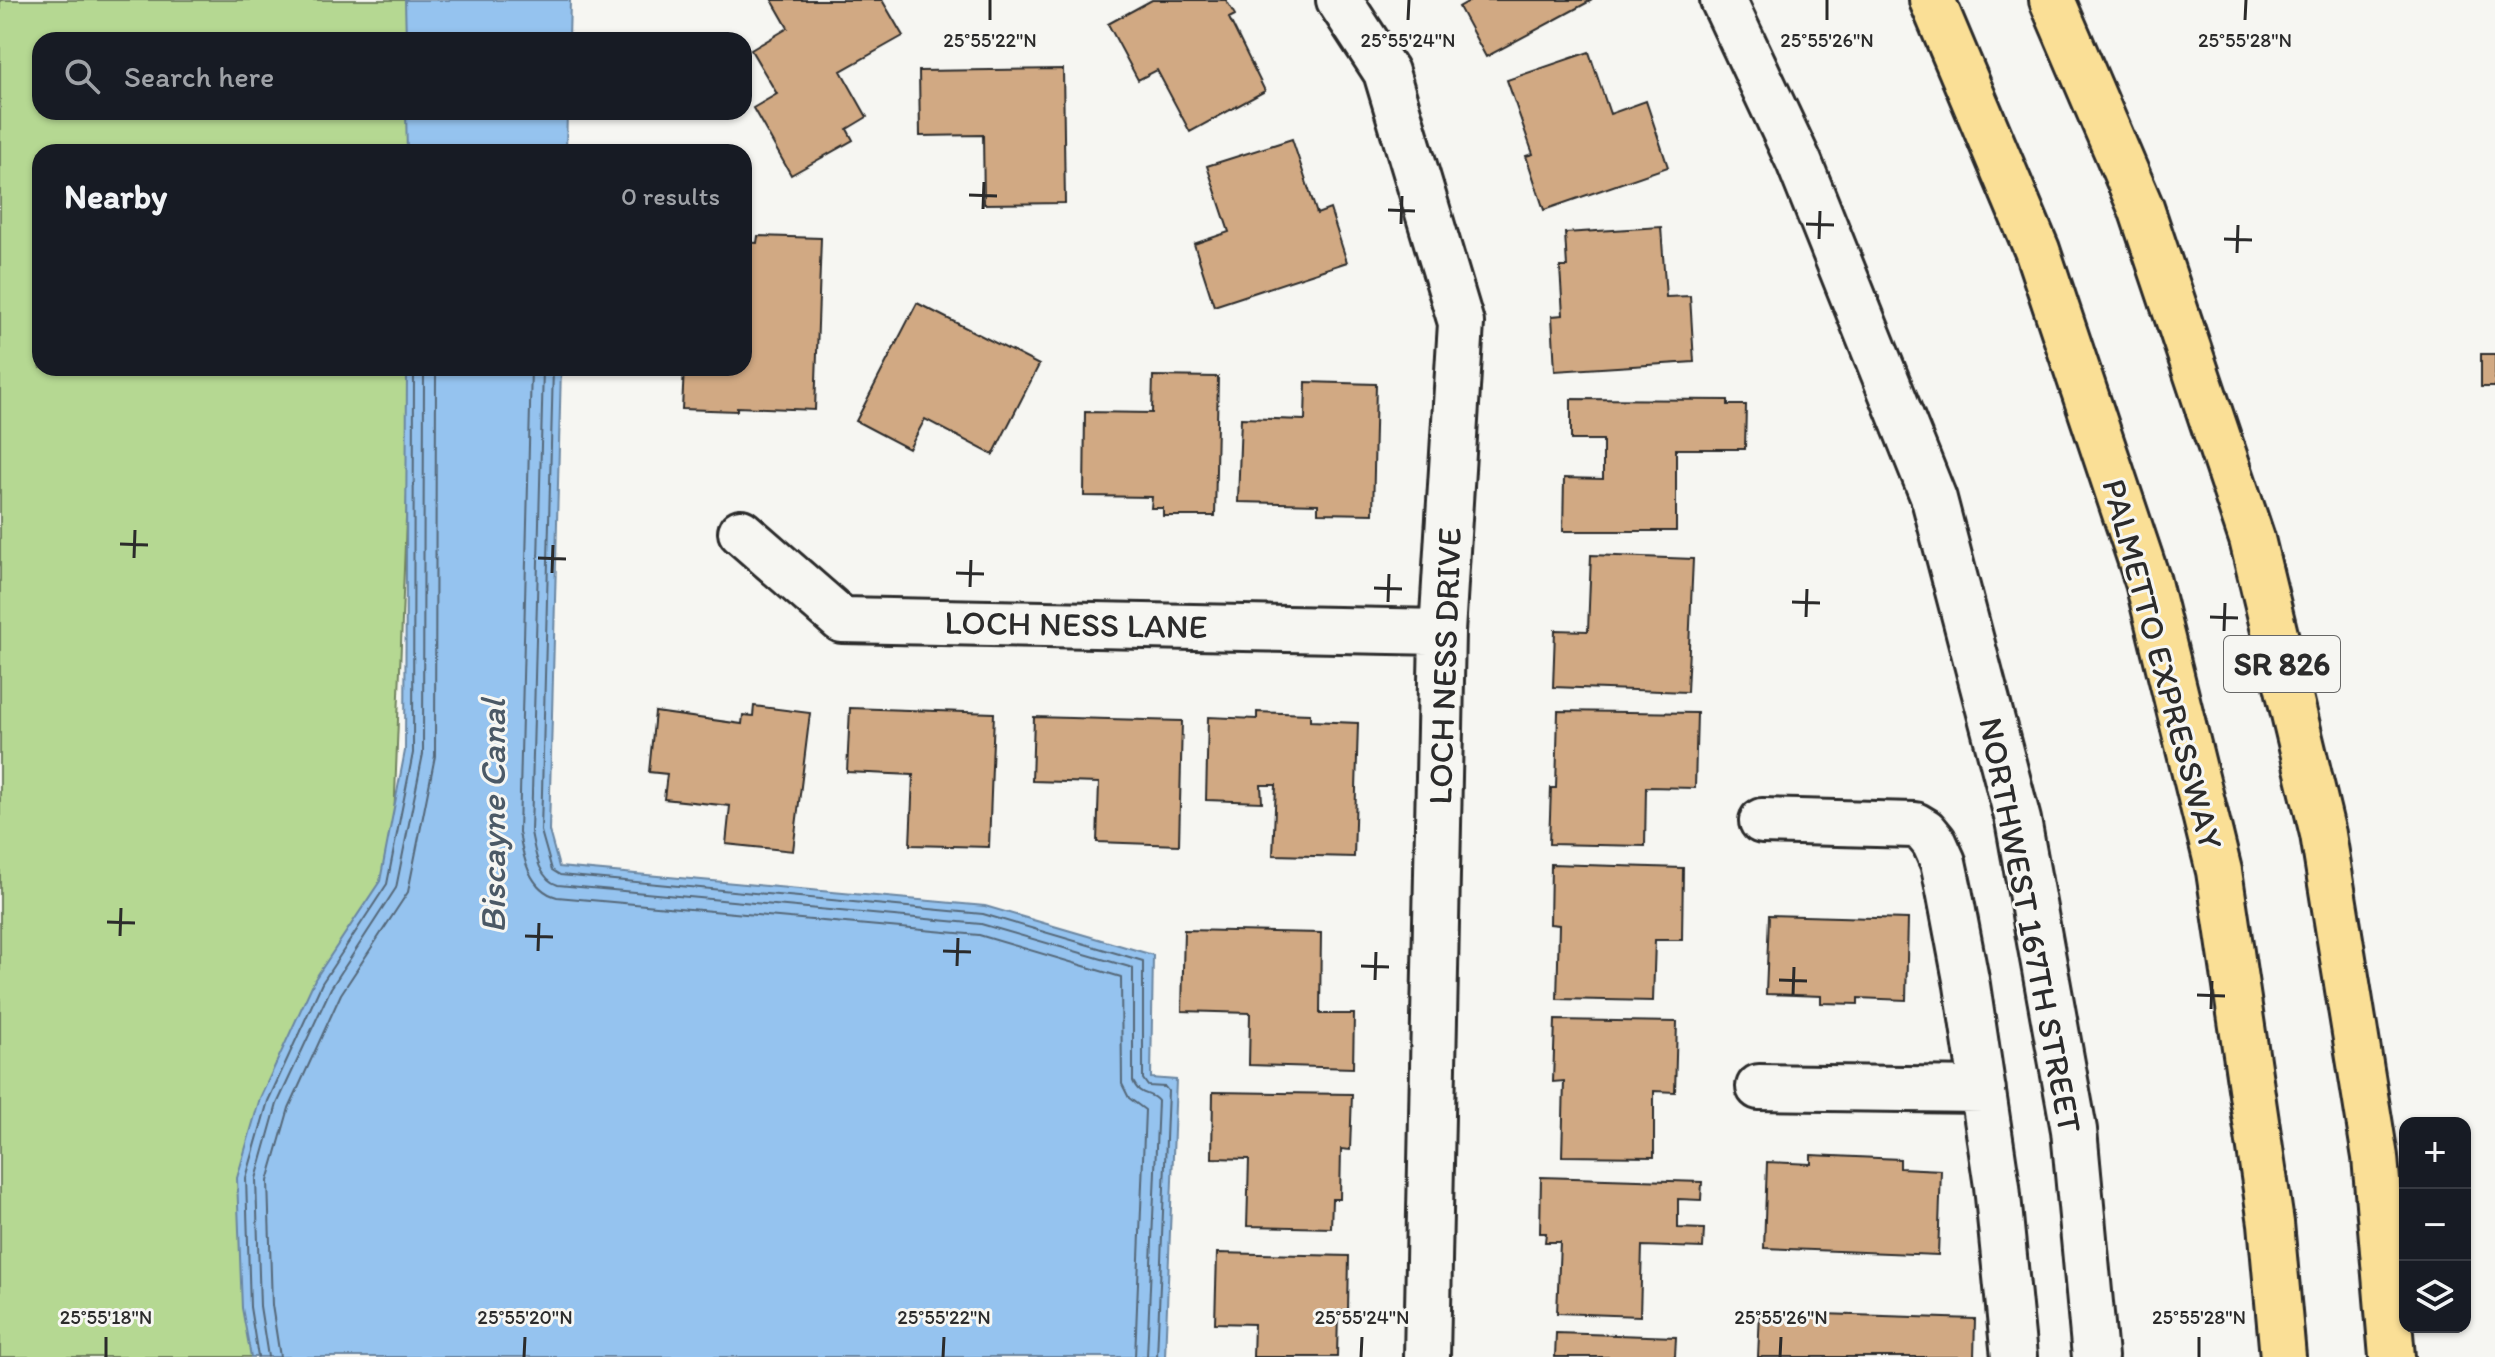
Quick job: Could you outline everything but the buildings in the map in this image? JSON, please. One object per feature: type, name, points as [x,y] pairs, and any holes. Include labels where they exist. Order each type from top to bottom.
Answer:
[{"type":"highway","name":"PALMETTO EXPRESSWAY","points":[[1932,0],[2037,250],[2148,582],[2219,871],[2271,1223],[2283,1357]]},
{"type":"highway","name":"SR 826","points":[[2052,0],[2141,208],[2252,539],[2323,834],[2375,1157],[2392,1357]]},
{"type":"street","name":"LOCH NESS DRIVE","points":[[1339,0],[1386,72],[1461,323],[1442,632],[1427,1357]]},
{"type":"street","name":"NORTHWEST 167TH STREET","points":[[1723,0],[1799,162],[1934,499],[2018,820],[2074,1130],[2095,1357]]},
{"type":"street","name":"LOCH NESS LANE","points":[[741,532],[842,620],[1442,632]]},
{"type":"street","points":[[1762,821],[1915,825],[1934,842],[1943,862],[1967,985],[1997,1186],[2014,1357]]},
{"type":"street","points":[[1759,1087],[1983,1090]]},
{"type":"green space","points":[[0,0],[428,0],[426,32],[32,32],[32,120],[423,120],[421,144],[32,144],[32,376],[412,376],[389,946],[325,1357],[0,1357]]},
{"type":"water","points":[[405,0],[570,0],[569,32],[406,32]]},
{"type":"water","points":[[406,120],[567,120],[566,144],[407,144]]},
{"type":"water","name":"Biscayne Canal","points":[[407,376],[561,376],[549,831],[559,867],[985,906],[1153,955],[1151,1078],[1176,1080],[1165,1357],[251,1357],[242,1308],[237,1178],[260,1098],[315,979],[380,881],[405,751]]}]
